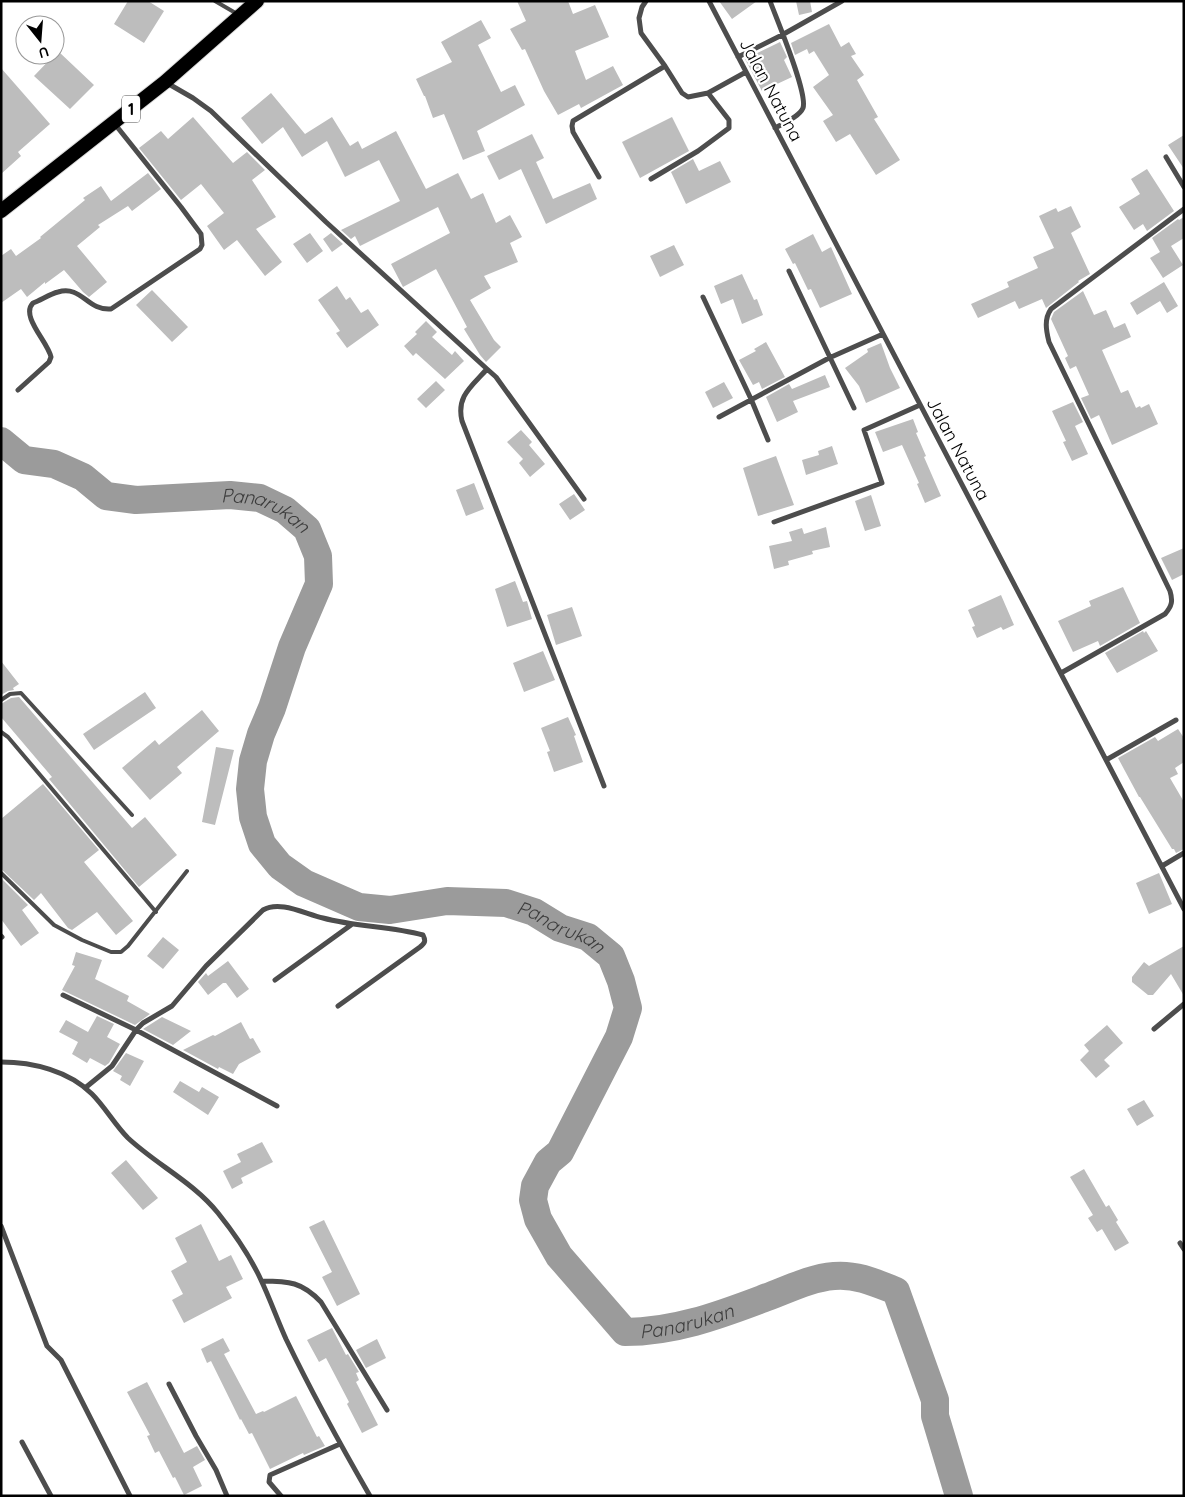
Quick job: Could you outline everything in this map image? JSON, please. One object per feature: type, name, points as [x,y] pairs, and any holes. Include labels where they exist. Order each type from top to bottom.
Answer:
[{"type":"highway","name":"1","points":[[1,211],[166,82],[257,1]]},
{"type":"street","points":[[646,1],[642,6],[639,18],[642,33],[682,93],[688,97],[708,93],[746,72]]},
{"type":"street","name":"Jalan Natuna","points":[[709,1],[1184,908]]},
{"type":"street","points":[[770,1],[800,80],[804,102],[802,110],[798,115],[775,128]]},
{"type":"street","points":[[738,57],[842,1]]},
{"type":"street","points":[[600,177],[574,132],[573,121],[578,116],[665,66]]},
{"type":"street","points":[[166,82],[211,111],[326,222],[487,368],[584,499]]},
{"type":"street","points":[[651,179],[698,151],[729,128],[728,120],[708,93]]},
{"type":"street","points":[[18,390],[49,362],[51,357],[48,347],[29,317],[28,312],[33,303],[58,292],[74,291],[98,308],[112,309],[200,249],[202,245],[201,234],[181,206],[114,123]]},
{"type":"street","points":[[1166,157],[1184,187]]},
{"type":"street","points":[[1061,674],[1166,614],[1171,607],[1172,600],[1170,591],[1049,342],[1046,324],[1047,315],[1051,309],[1184,209]]},
{"type":"street","points":[[788,272],[854,408]]},
{"type":"street","points":[[702,297],[751,399],[768,440]]},
{"type":"street","points":[[719,417],[829,358],[883,334]]},
{"type":"street","points":[[487,368],[463,399],[460,412],[462,421],[604,786]]},
{"type":"street","points":[[774,522],[882,483],[864,430],[920,405]]},
{"type":"street","points":[[1106,760],[1176,720]]},
{"type":"street","points":[[1162,866],[1184,853]]},
{"type":"street","points":[[85,1088],[112,1066],[136,1030],[148,1019],[165,1012],[172,1006],[206,966],[267,908],[284,907],[351,924],[423,935],[425,943],[338,1006]]},
{"type":"street","points":[[274,980],[351,924]]},
{"type":"street","points":[[63,995],[136,1030],[277,1106]]},
{"type":"street","points":[[1154,1029],[1184,1004]]},
{"type":"street","points":[[1,1062],[34,1065],[67,1077],[85,1088],[127,1136],[198,1191],[218,1212],[254,1265],[316,1400],[370,1496]]},
{"type":"street","points":[[1,1226],[46,1346],[61,1360],[130,1496]]},
{"type":"street","points":[[1180,1243],[1184,1249]]},
{"type":"street","points":[[262,1282],[279,1281],[296,1284],[310,1291],[320,1302],[387,1410]]},
{"type":"street","points":[[169,1384],[216,1470],[227,1496]]},
{"type":"street","points":[[22,1442],[51,1496]]},
{"type":"street","points":[[281,1496],[269,1482],[268,1478],[270,1475],[340,1444]]},
{"type":"lane","points":[[214,1],[240,16]]},
{"type":"lane","points":[[1,700],[10,694],[21,693],[132,815]]},
{"type":"lane","points":[[1,732],[156,912]]},
{"type":"lane","points":[[1,873],[54,925],[82,940],[112,952],[121,952],[156,912],[187,871]]},
{"type":"building","points":[[128,1],[148,1],[164,11],[144,43],[114,24]]},
{"type":"building","points":[[517,1],[568,1],[573,14],[595,5],[609,37],[575,51],[586,80],[613,66],[623,85],[581,108],[579,104],[558,115],[544,91],[525,49],[522,50],[510,29],[526,21]]},
{"type":"building","points":[[719,1],[757,1],[732,19]]},
{"type":"building","points":[[796,1],[810,1],[812,12],[799,15]]},
{"type":"building","points":[[481,20],[491,38],[478,45],[501,92],[515,85],[525,105],[477,131],[485,151],[463,160],[444,114],[433,118],[416,79],[452,62],[441,42]]},
{"type":"building","points":[[829,24],[841,47],[849,42],[856,54],[851,56],[864,75],[857,80],[878,117],[874,119],[900,160],[876,175],[850,134],[836,142],[823,121],[833,115],[813,87],[829,75],[814,51],[809,54],[807,49],[795,55],[791,43]]},
{"type":"building","points":[[780,42],[787,57],[784,60],[792,77],[762,91],[745,59]]},
{"type":"building","points":[[65,58],[94,85],[70,109],[34,76],[45,65],[65,65]]},
{"type":"building","points":[[1,68],[50,124],[18,152],[21,156],[1,174]]},
{"type":"building","points":[[271,93],[305,134],[332,117],[350,146],[358,141],[362,149],[396,131],[426,189],[458,173],[471,199],[483,193],[496,223],[510,215],[522,237],[510,243],[518,262],[484,276],[491,288],[470,300],[494,340],[501,347],[486,362],[464,329],[467,327],[436,269],[403,287],[391,264],[450,233],[438,207],[360,246],[355,236],[351,239],[341,230],[400,201],[379,160],[345,177],[327,141],[302,157],[283,127],[262,144],[241,118]]},
{"type":"building","points":[[193,117],[233,163],[247,152],[265,170],[252,180],[276,217],[256,229],[282,262],[265,276],[237,240],[224,250],[207,226],[224,213],[201,184],[181,200],[139,148],[161,131],[168,139]]},
{"type":"building","points":[[672,117],[689,151],[640,178],[622,142]]},
{"type":"building","points":[[532,134],[544,158],[536,162],[553,199],[590,183],[597,199],[546,224],[521,169],[499,180],[487,156]]},
{"type":"building","points":[[1184,135],[1184,169],[1168,145]]},
{"type":"building","points":[[693,159],[699,171],[720,161],[731,182],[686,204],[671,172]]},
{"type":"building","points":[[1147,169],[1174,211],[1147,231],[1143,224],[1134,230],[1119,207],[1140,194],[1131,179]]},
{"type":"building","points":[[148,173],[161,189],[132,211],[128,206],[98,225],[100,227],[77,246],[107,282],[89,297],[64,270],[45,284],[45,282],[27,297],[21,289],[1,303],[1,256],[11,249],[16,256],[41,238],[85,200],[83,198],[101,186],[111,201]]},
{"type":"building","points":[[1071,206],[1081,227],[1071,233],[1090,274],[1078,281],[1046,308],[1042,299],[1019,309],[1015,301],[978,318],[971,304],[1009,287],[1007,282],[1038,268],[1033,257],[1054,248],[1039,216],[1056,208],[1058,212]]},
{"type":"building","points":[[1184,217],[1184,238],[1171,246],[1183,265],[1163,278],[1150,258],[1160,252],[1152,238],[1178,219]]},
{"type":"building","points":[[310,233],[323,251],[307,263],[293,244]]},
{"type":"building","points":[[331,233],[343,244],[332,252],[323,239]]},
{"type":"building","points":[[813,234],[822,252],[831,247],[852,294],[820,308],[811,289],[808,290],[795,263],[793,264],[785,249]]},
{"type":"building","points":[[674,245],[684,265],[660,277],[650,256]]},
{"type":"building","points":[[742,274],[754,300],[757,299],[763,315],[742,324],[733,299],[721,304],[714,286]]},
{"type":"building","points":[[1164,282],[1178,306],[1167,313],[1160,301],[1137,315],[1130,303]]},
{"type":"building","points":[[337,286],[346,300],[350,297],[361,313],[368,309],[379,325],[347,348],[336,333],[340,331],[318,300]]},
{"type":"building","points":[[152,290],[188,327],[172,342],[136,305]]},
{"type":"building","points":[[1083,291],[1094,315],[1106,310],[1114,328],[1125,323],[1131,337],[1102,350],[1121,393],[1128,390],[1136,408],[1149,404],[1158,424],[1112,445],[1099,415],[1091,419],[1081,398],[1089,395],[1076,366],[1070,369],[1065,358],[1068,356],[1051,319],[1054,312]]},
{"type":"building","points":[[426,321],[437,332],[432,337],[452,355],[455,351],[464,361],[445,379],[416,353],[413,356],[404,346],[417,334],[415,332]]},
{"type":"building","points":[[766,342],[785,377],[762,389],[759,382],[753,385],[739,360],[756,351],[754,349]]},
{"type":"building","points":[[881,343],[900,388],[866,403],[859,386],[845,368],[868,352],[867,349]]},
{"type":"building","points":[[825,375],[830,387],[793,401],[798,412],[777,422],[766,397],[789,384],[792,389]]},
{"type":"building","points":[[436,381],[445,390],[426,408],[417,399]]},
{"type":"building","points":[[724,382],[733,398],[713,408],[705,392]]},
{"type":"building","points":[[1073,402],[1083,422],[1075,426],[1088,454],[1072,461],[1063,442],[1066,441],[1052,411]]},
{"type":"building","points":[[913,419],[918,432],[916,433],[926,456],[924,457],[941,496],[925,503],[917,484],[919,483],[902,445],[883,452],[875,432]]},
{"type":"building","points":[[521,430],[532,442],[529,445],[545,464],[530,477],[519,463],[523,459],[507,442]]},
{"type":"building","points":[[832,446],[838,464],[806,475],[802,460],[819,455],[818,451]]},
{"type":"building","points":[[776,456],[794,505],[758,516],[743,468]]},
{"type":"building","points":[[474,483],[484,509],[466,516],[456,490]]},
{"type":"building","points":[[574,494],[585,510],[570,520],[559,504]]},
{"type":"building","points":[[871,495],[881,526],[865,531],[855,501]]},
{"type":"building","points":[[826,527],[830,547],[812,551],[813,554],[788,561],[789,565],[774,569],[769,546],[792,541],[789,532],[802,528],[804,534]]},
{"type":"building","points":[[1184,548],[1184,574],[1172,580],[1161,558]]},
{"type":"building","points":[[515,581],[523,602],[527,601],[532,619],[507,627],[495,589]]},
{"type":"building","points":[[1123,587],[1140,623],[1100,646],[1098,641],[1073,652],[1058,621],[1091,606],[1089,601]]},
{"type":"building","points":[[1001,595],[1014,625],[1003,630],[1001,627],[977,638],[972,627],[975,626],[968,610]]},
{"type":"building","points":[[572,607],[582,636],[556,645],[547,615]]},
{"type":"building","points":[[1143,631],[1144,633],[1146,631],[1158,651],[1117,673],[1105,653]]},
{"type":"building","points":[[543,651],[555,680],[524,692],[513,663]]},
{"type":"building","points":[[1,661],[19,684],[13,688],[14,690],[1,695]]},
{"type":"building","points":[[145,692],[156,708],[94,750],[83,734]]},
{"type":"building","points":[[19,697],[132,828],[145,817],[177,855],[139,887],[49,779],[52,777],[1,717],[1,704],[11,698]]},
{"type":"building","points":[[202,710],[219,731],[177,767],[182,773],[150,800],[122,768],[155,740],[159,745]]},
{"type":"building","points":[[568,717],[576,735],[574,736],[583,762],[554,772],[547,752],[550,751],[541,728]]},
{"type":"building","points":[[1178,729],[1184,738],[1184,762],[1175,768],[1178,774],[1170,778],[1184,802],[1184,849],[1176,853],[1139,797],[1118,758],[1155,737],[1158,741]]},
{"type":"building","points":[[216,747],[234,750],[215,825],[202,822]]},
{"type":"building","points":[[43,784],[99,850],[84,862],[133,921],[116,935],[97,912],[72,930],[68,928],[41,893],[34,900],[1,869],[1,819]]},
{"type":"building","points":[[1159,873],[1172,904],[1149,914],[1136,883]]},
{"type":"building","points":[[1,878],[28,905],[22,910],[39,933],[21,946],[1,919]]},
{"type":"building","points":[[163,937],[179,950],[163,969],[147,956]]},
{"type":"building","points":[[1184,946],[1184,996],[1171,974],[1153,995],[1148,995],[1132,982],[1132,977],[1144,962],[1149,966]]},
{"type":"building","points":[[76,952],[102,960],[95,979],[129,996],[127,1001],[150,1014],[135,1025],[62,990],[75,966],[72,965]]},
{"type":"building","points":[[228,961],[249,989],[237,998],[226,983],[223,983],[208,995],[198,982],[206,973],[208,976]]},
{"type":"building","points":[[97,1016],[114,1024],[107,1037],[120,1044],[109,1063],[105,1066],[90,1058],[87,1063],[72,1054],[78,1042],[59,1032],[66,1020],[88,1032]]},
{"type":"building","points":[[162,1017],[191,1031],[173,1045],[143,1029]]},
{"type":"building","points":[[241,1022],[250,1039],[253,1038],[261,1052],[239,1064],[233,1074],[219,1067],[218,1069],[183,1050],[213,1035],[215,1036]]},
{"type":"building","points":[[1107,1025],[1123,1043],[1104,1060],[1110,1066],[1096,1078],[1080,1060],[1089,1051],[1084,1045]]},
{"type":"building","points":[[126,1053],[144,1061],[130,1086],[120,1080],[122,1076],[113,1071]]},
{"type":"building","points":[[180,1081],[199,1092],[202,1087],[219,1097],[208,1115],[173,1092]]},
{"type":"building","points":[[1144,1100],[1154,1116],[1137,1126],[1127,1109]]},
{"type":"building","points":[[262,1142],[273,1162],[241,1178],[243,1183],[232,1189],[223,1171],[241,1162],[237,1154]]},
{"type":"building","points":[[126,1160],[158,1198],[143,1210],[111,1173]]},
{"type":"building","points":[[1084,1169],[1106,1207],[1109,1205],[1118,1220],[1116,1222],[1129,1243],[1115,1251],[1102,1229],[1097,1232],[1088,1218],[1093,1215],[1070,1177]]},
{"type":"building","points":[[324,1220],[360,1294],[337,1306],[322,1277],[332,1272],[309,1227]]},
{"type":"building","points":[[201,1224],[219,1261],[231,1255],[243,1279],[226,1287],[232,1298],[184,1323],[172,1300],[183,1294],[171,1271],[187,1262],[175,1238]]},
{"type":"building","points":[[332,1328],[346,1355],[348,1354],[359,1372],[356,1373],[359,1380],[356,1382],[378,1425],[362,1433],[347,1404],[349,1402],[326,1358],[319,1362],[307,1340]]},
{"type":"building","points":[[223,1338],[230,1351],[224,1354],[256,1414],[296,1396],[317,1437],[319,1436],[325,1446],[304,1455],[303,1453],[270,1469],[252,1433],[249,1434],[240,1420],[211,1361],[207,1363],[201,1349]]},
{"type":"building","points":[[377,1339],[386,1358],[366,1368],[356,1350]]},
{"type":"building","points":[[147,1382],[184,1453],[197,1446],[205,1460],[193,1467],[202,1486],[184,1495],[159,1451],[155,1453],[147,1436],[150,1435],[127,1392]]},
{"type":"waterway","name":"Panarukan","points":[[1,441],[24,460],[54,464],[83,477],[106,496],[136,500],[230,495],[260,498],[285,510],[307,529],[318,556],[319,584],[292,647],[253,761],[250,789],[253,817],[262,844],[280,866],[304,883],[359,907],[390,910],[447,901],[506,903],[534,912],[560,928],[588,937],[611,956],[621,981],[628,1008],[619,1037],[560,1152],[548,1162],[535,1186],[533,1200],[538,1219],[559,1256],[625,1332],[660,1329],[695,1322],[825,1277],[851,1276],[874,1282],[896,1291],[935,1400],[935,1416],[959,1496]]}]
